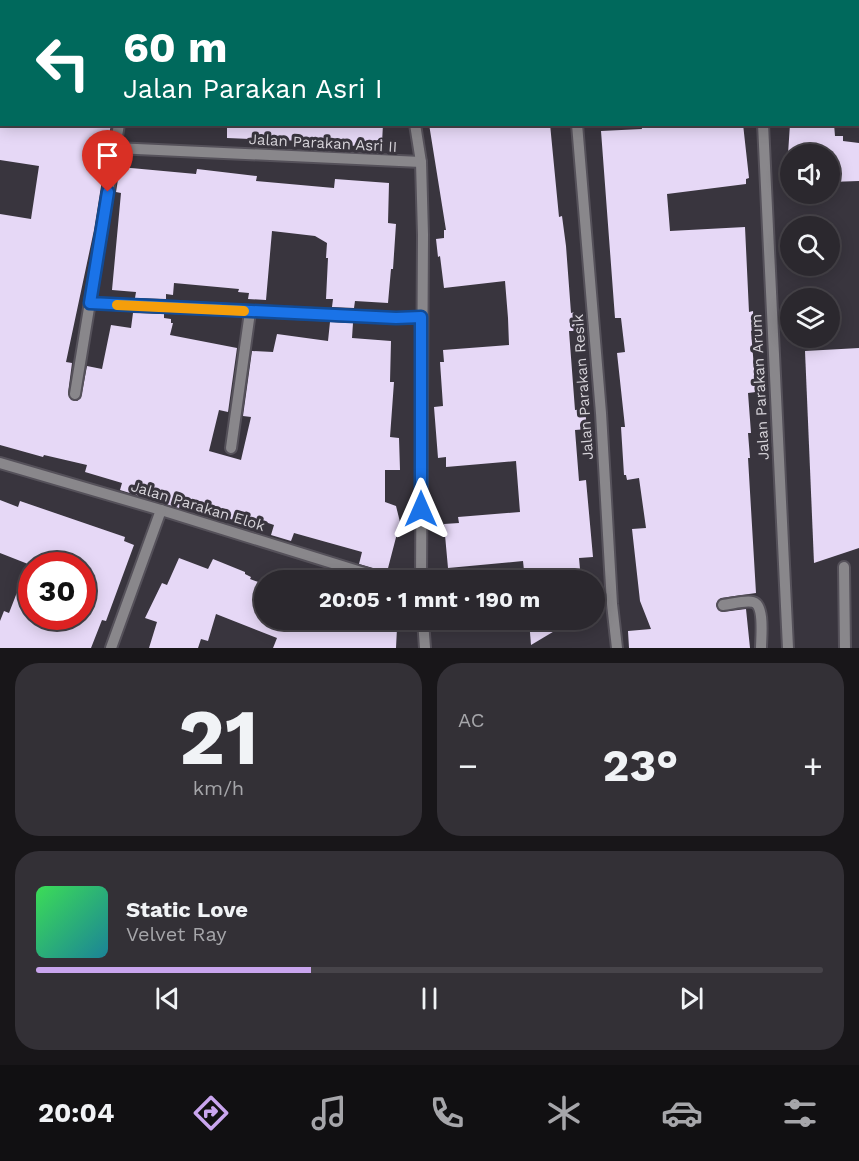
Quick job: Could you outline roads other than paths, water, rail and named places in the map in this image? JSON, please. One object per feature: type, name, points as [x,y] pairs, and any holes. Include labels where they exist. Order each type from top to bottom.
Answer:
[{"type":"street","points":[[75,394],[119,126]]},
{"type":"street","points":[[415,126],[421,162],[421,570]]},
{"type":"street","name":"Jalan Parakan Resik","points":[[578,126],[617,648]]},
{"type":"street","name":"Jalan Parakan Arum","points":[[763,126],[788,648]]},
{"type":"street","name":"Jalan Parakan Asri II","points":[[115,148],[421,162]]},
{"type":"street","points":[[90,303],[250,312],[421,317]]},
{"type":"street","points":[[231,448],[250,312]]},
{"type":"street","name":"Jalan Parakan Elok","points":[[0,463],[355,570]]},
{"type":"street","points":[[111,648],[161,510]]},
{"type":"street","points":[[844,567],[845,648]]},
{"type":"street","points":[[723,605],[752,602],[758,605],[761,612],[760,648]]},
{"type":"street","points":[[424,630],[425,648]]}]
